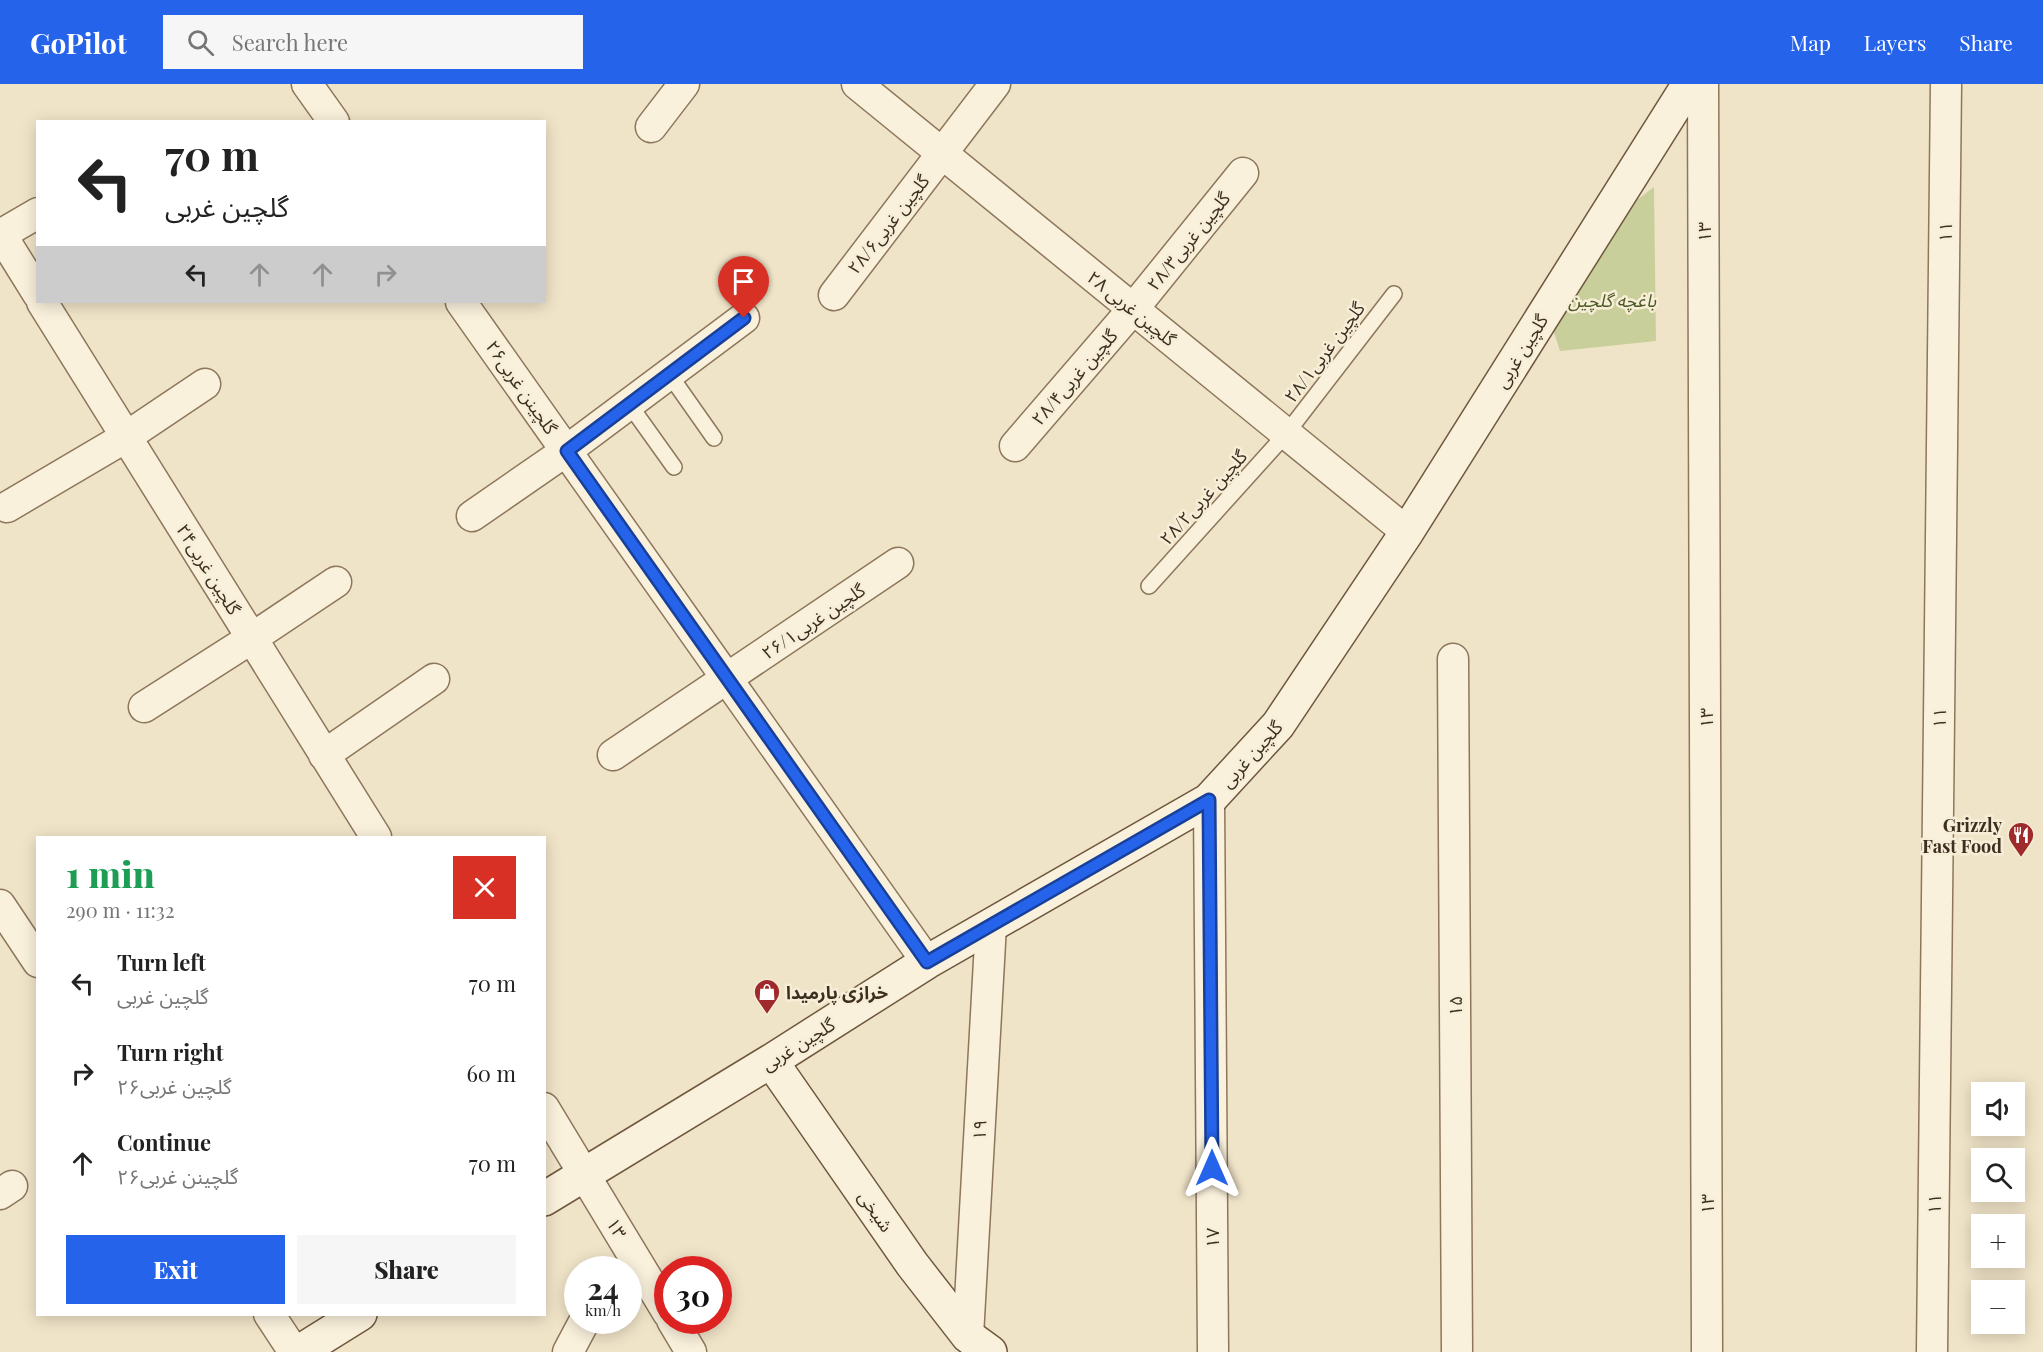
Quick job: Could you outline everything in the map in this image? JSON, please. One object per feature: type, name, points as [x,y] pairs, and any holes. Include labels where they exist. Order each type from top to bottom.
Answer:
[{"type":"street","points":[[307,84],[333,120]]},
{"type":"street","points":[[651,127],[684,84]]},
{"type":"street","name":"گلچین غربی ۲۸","points":[[857,84],[1407,532]]},
{"type":"street","name":"گلچین غربی۲۸/۶","points":[[834,295],[995,84]]},
{"type":"street","name":"گلچین غربی","points":[[546,1198],[771,1061],[927,962],[1209,800],[1278,725],[1407,532],[1689,84]]},
{"type":"street","name":"۱۳","points":[[1703,84],[1707,1352]]},
{"type":"street","name":"۱۱","points":[[1932,1352],[1946,84]]},
{"type":"street","name":"گلچین غربی۲۸/۳","points":[[1133,309],[1244,173]]},
{"type":"street","points":[[36,214],[0,234],[36,291]]},
{"type":"street","name":"گلچین غربی۲۴","points":[[43,303],[375,836]]},
{"type":"street","name":"گلچینن غربی۲۶","points":[[462,303],[927,962]]},
{"type":"street","name":"گلچین غربی۲۸/۴","points":[[1015,446],[1133,309]]},
{"type":"street","points":[[472,516],[567,451],[744,318]]},
{"type":"street","points":[[7,507],[126,437],[205,384]]},
{"type":"street","name":"گلچین غربی۲۶/۱","points":[[613,755],[898,563]]},
{"type":"street","points":[[144,707],[336,582]]},
{"type":"street","name":"۱۵","points":[[1452,659],[1458,1352]]},
{"type":"street","points":[[324,755],[434,679]]},
{"type":"street","name":"۱۷","points":[[1209,800],[1213,1352]]},
{"type":"street","points":[[0,905],[36,959]]},
{"type":"street","name":"۱۹","points":[[979,1344],[991,925]]},
{"type":"street","name":"شیخی","points":[[771,1061],[912,1264],[979,1344]]},
{"type":"street","points":[[546,1111],[585,1173]]},
{"type":"street","name":"۱۳","points":[[585,1173],[654,1290]]},
{"type":"street","points":[[619,1256],[626,1243]]},
{"type":"street","points":[[270,1316],[294,1352]]},
{"type":"street","points":[[298,1352],[357,1316]]},
{"type":"street","points":[[568,1352],[578,1334]]},
{"type":"street","points":[[680,1334],[691,1352]]},
{"type":"lane","name":"گلچین غربی۲۸/۱","points":[[1286,434],[1394,294]]},
{"type":"lane","points":[[669,374],[714,438]]},
{"type":"lane","points":[[628,404],[674,467]]},
{"type":"lane","name":"گلچین غربی۲۸/۲","points":[[1149,586],[1286,434]]},
{"type":"green space","name":"باغچه گلچین","points":[[1654,187],[1656,341],[1560,351],[1550,320],[1609,221]]},
{"type":"place","name":"Grizzly Fast Food","points":[[2021,858]]},
{"type":"place","name":"خرازی پارمیدا","points":[[767,1015]]},
{"type":"route","points":[[744,318],[567,451],[927,962],[1209,800],[1212,1168]]}]
